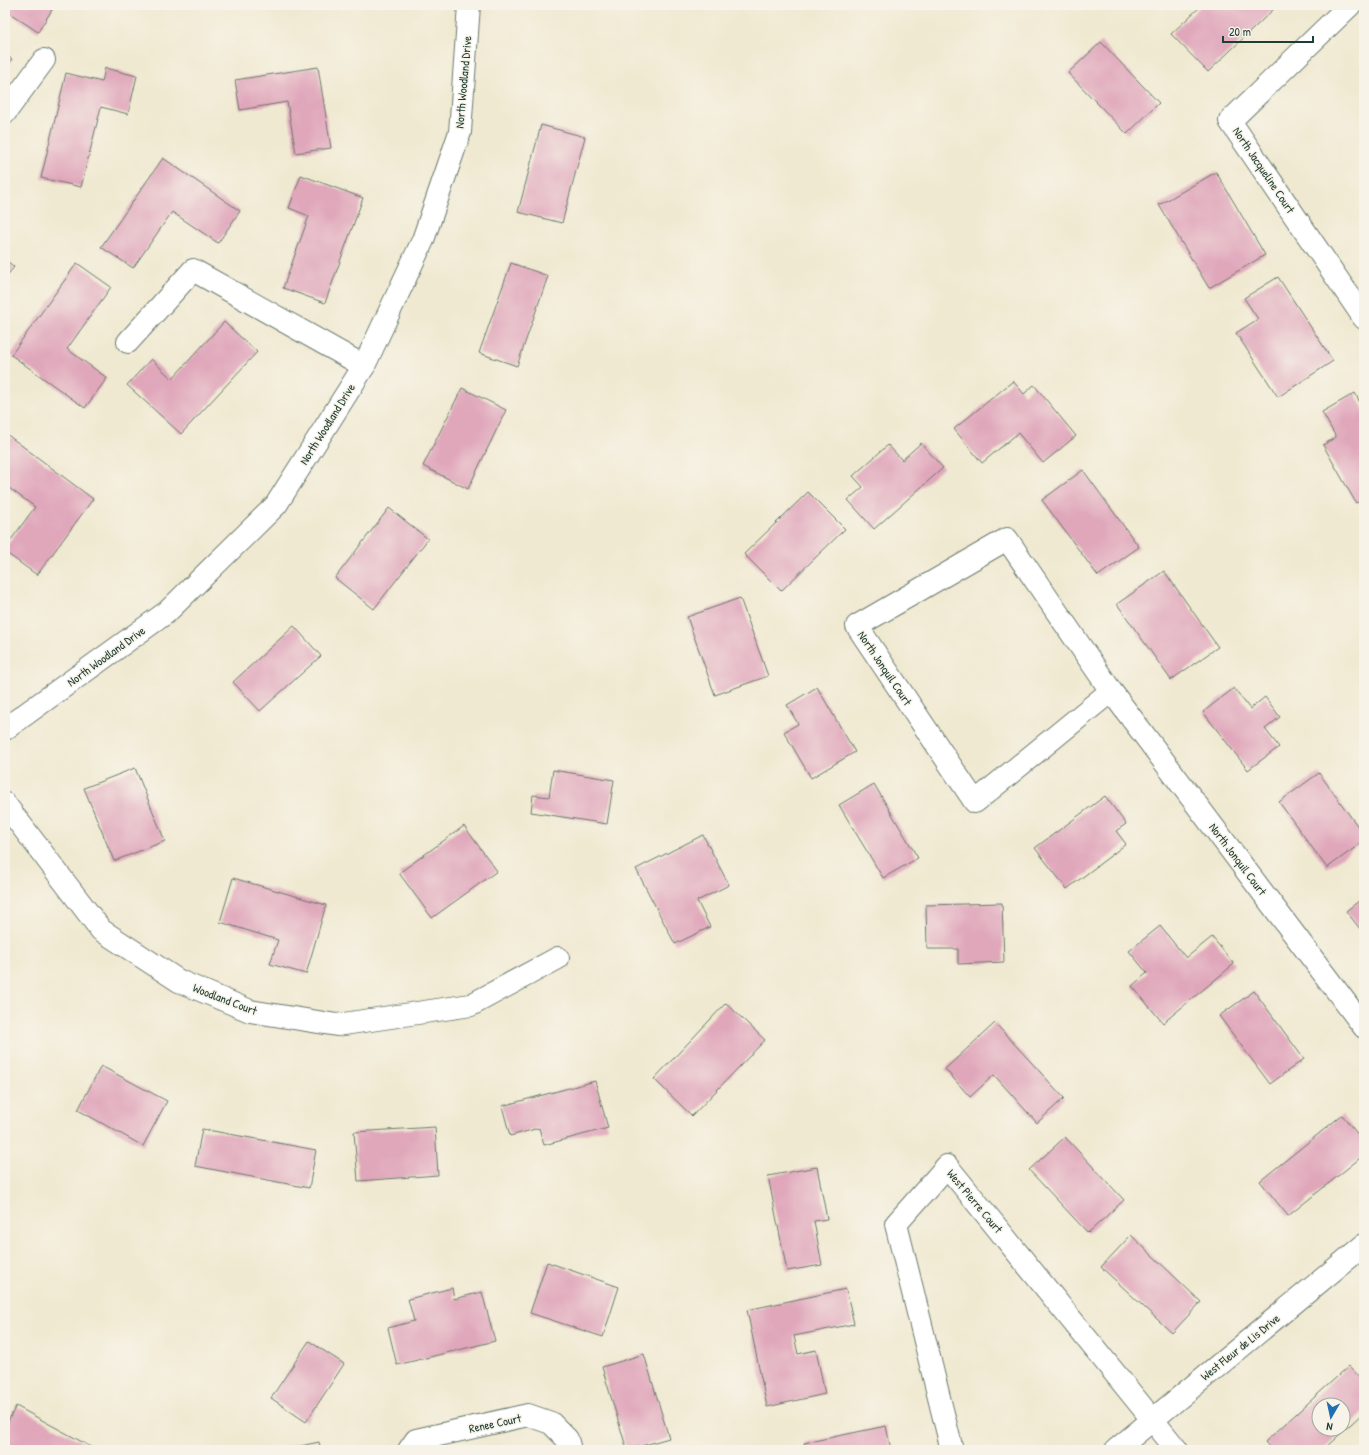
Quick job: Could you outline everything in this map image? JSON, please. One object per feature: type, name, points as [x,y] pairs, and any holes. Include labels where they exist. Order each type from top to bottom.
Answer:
[{"type":"street","name":"North Woodland Drive","points":[[5,729],[167,612],[276,505],[364,366],[423,240],[460,132],[469,5]]},
{"type":"street","name":"North Jacqueline Court","points":[[1350,5],[1230,121],[1364,318]]},
{"type":"street","points":[[1357,5],[1364,15]]},
{"type":"street","points":[[5,113],[44,60]]},
{"type":"street","points":[[128,342],[193,270],[364,366]]},
{"type":"street","name":"North Jonquil Court","points":[[1111,691],[975,802],[857,626],[1007,538],[1111,691],[1364,1027]]},
{"type":"street","name":"Woodland Court","points":[[5,804],[101,930],[179,981],[250,1011],[337,1025],[471,1005],[558,958]]},
{"type":"street","name":"West Pierre Court","points":[[952,1450],[896,1224],[947,1166],[1152,1420]]},
{"type":"street","name":"West Fleur de Lis Drive","points":[[1116,1450],[1364,1246]]},
{"type":"street","name":"Renee Court","points":[[409,1450],[416,1440],[528,1415],[551,1423],[567,1439],[570,1450]]},
{"type":"street","points":[[1152,1420],[1177,1450]]},
{"type":"building","points":[[5,5],[55,5],[38,32],[5,10]]},
{"type":"building","points":[[1202,5],[1278,5],[1208,72],[1171,34]]},
{"type":"building","points":[[1101,42],[1159,103],[1127,134],[1068,73]]},
{"type":"building","points":[[5,55],[12,59],[5,69]]},
{"type":"building","points":[[318,67],[331,148],[296,153],[287,102],[240,110],[235,80]]},
{"type":"building","points":[[105,68],[137,76],[128,114],[101,107],[81,187],[41,178],[66,73],[102,82]]},
{"type":"building","points":[[541,125],[585,137],[562,223],[518,212]]},
{"type":"building","points":[[163,158],[240,211],[218,243],[172,212],[133,268],[101,247]]},
{"type":"building","points":[[1216,172],[1265,255],[1209,288],[1159,205]]},
{"type":"building","points":[[301,175],[363,198],[325,303],[283,288],[309,216],[289,208]]},
{"type":"building","points":[[5,259],[14,267],[5,278]]},
{"type":"building","points":[[77,263],[111,287],[67,349],[107,378],[85,408],[11,355]]},
{"type":"building","points":[[511,263],[548,276],[517,366],[479,353]]},
{"type":"building","points":[[1278,277],[1333,361],[1278,397],[1236,333],[1258,319],[1244,298]]},
{"type":"building","points":[[224,322],[257,352],[181,434],[127,385],[151,359],[172,379]]},
{"type":"building","points":[[1013,381],[1024,394],[1034,385],[1076,436],[1043,463],[1018,433],[982,463],[954,429]]},
{"type":"building","points":[[462,388],[506,410],[468,489],[423,466]]},
{"type":"building","points":[[1355,393],[1364,410],[1364,499],[1356,503],[1323,445],[1336,437],[1322,412]]},
{"type":"building","points":[[5,433],[93,499],[37,575],[5,552],[5,548],[35,507],[5,485]]},
{"type":"building","points":[[921,443],[943,468],[874,529],[848,500],[863,487],[853,476],[888,445],[902,460]]},
{"type":"building","points":[[1083,470],[1139,547],[1098,576],[1042,500]]},
{"type":"building","points":[[808,492],[845,529],[781,591],[744,554]]},
{"type":"building","points":[[389,508],[428,539],[374,609],[335,578]]},
{"type":"building","points":[[1164,571],[1218,647],[1171,680],[1117,604]]},
{"type":"building","points":[[740,598],[768,676],[715,695],[687,617]]},
{"type":"building","points":[[294,626],[321,656],[260,711],[233,682]]},
{"type":"building","points":[[817,687],[855,752],[811,778],[784,732],[798,724],[787,705]]},
{"type":"building","points":[[1234,688],[1250,709],[1265,697],[1280,717],[1265,729],[1279,747],[1248,770],[1203,712]]},
{"type":"building","points":[[135,768],[165,841],[114,861],[84,788]]},
{"type":"building","points":[[553,770],[614,780],[607,824],[531,812],[533,795],[549,797]]},
{"type":"building","points":[[1319,773],[1364,835],[1364,841],[1327,868],[1279,802]]},
{"type":"building","points":[[874,784],[918,858],[883,878],[839,805]]},
{"type":"building","points":[[1105,796],[1126,824],[1116,831],[1126,844],[1067,889],[1035,848]]},
{"type":"building","points":[[464,826],[497,871],[432,918],[399,873]]},
{"type":"building","points":[[703,835],[729,885],[697,901],[710,927],[675,944],[636,869]]},
{"type":"building","points":[[233,878],[326,905],[306,974],[270,964],[278,940],[220,922]]},
{"type":"building","points":[[1364,897],[1364,934],[1346,911]]},
{"type":"building","points":[[1002,903],[1004,962],[958,964],[958,949],[927,949],[926,905]]},
{"type":"building","points":[[1160,926],[1186,958],[1212,937],[1234,964],[1163,1023],[1132,986],[1147,973],[1129,951]]},
{"type":"building","points":[[1254,991],[1304,1059],[1270,1084],[1219,1016]]},
{"type":"building","points":[[726,1003],[765,1040],[692,1116],[654,1079]]},
{"type":"building","points":[[995,1023],[1064,1098],[1037,1123],[994,1075],[970,1097],[945,1069]]},
{"type":"building","points":[[101,1066],[167,1101],[143,1146],[78,1110]]},
{"type":"building","points":[[595,1081],[608,1128],[544,1145],[539,1128],[510,1136],[502,1106]]},
{"type":"building","points":[[1342,1115],[1364,1142],[1364,1155],[1288,1216],[1260,1181]]},
{"type":"building","points":[[435,1127],[438,1175],[358,1181],[354,1132]]},
{"type":"building","points":[[202,1129],[316,1150],[309,1188],[195,1166]]},
{"type":"building","points":[[1065,1137],[1124,1200],[1088,1233],[1029,1170]]},
{"type":"building","points":[[817,1167],[827,1219],[814,1221],[822,1265],[787,1271],[768,1176]]},
{"type":"building","points":[[1131,1235],[1201,1302],[1172,1333],[1101,1267]]},
{"type":"building","points":[[547,1262],[619,1287],[603,1337],[530,1313]]},
{"type":"building","points":[[452,1288],[454,1299],[482,1292],[495,1341],[397,1365],[388,1328],[414,1321],[408,1299]]},
{"type":"building","points":[[846,1289],[854,1324],[794,1336],[798,1354],[816,1350],[825,1394],[767,1407],[747,1310]]},
{"type":"building","points":[[309,1341],[344,1364],[306,1422],[271,1398]]},
{"type":"building","points":[[644,1354],[669,1438],[627,1450],[602,1367]]},
{"type":"building","points":[[1349,1366],[1364,1382],[1364,1412],[1351,1424],[1351,1397],[1315,1397]]},
{"type":"building","points":[[1311,1400],[1311,1437],[1337,1437],[1324,1449],[1325,1450],[1272,1450],[1265,1442]]},
{"type":"building","points":[[16,1406],[97,1450],[5,1450],[5,1427]]},
{"type":"building","points":[[886,1426],[891,1450],[805,1450],[804,1443]]},
{"type":"building","points":[[319,1442],[321,1450],[287,1450],[287,1449]]}]
